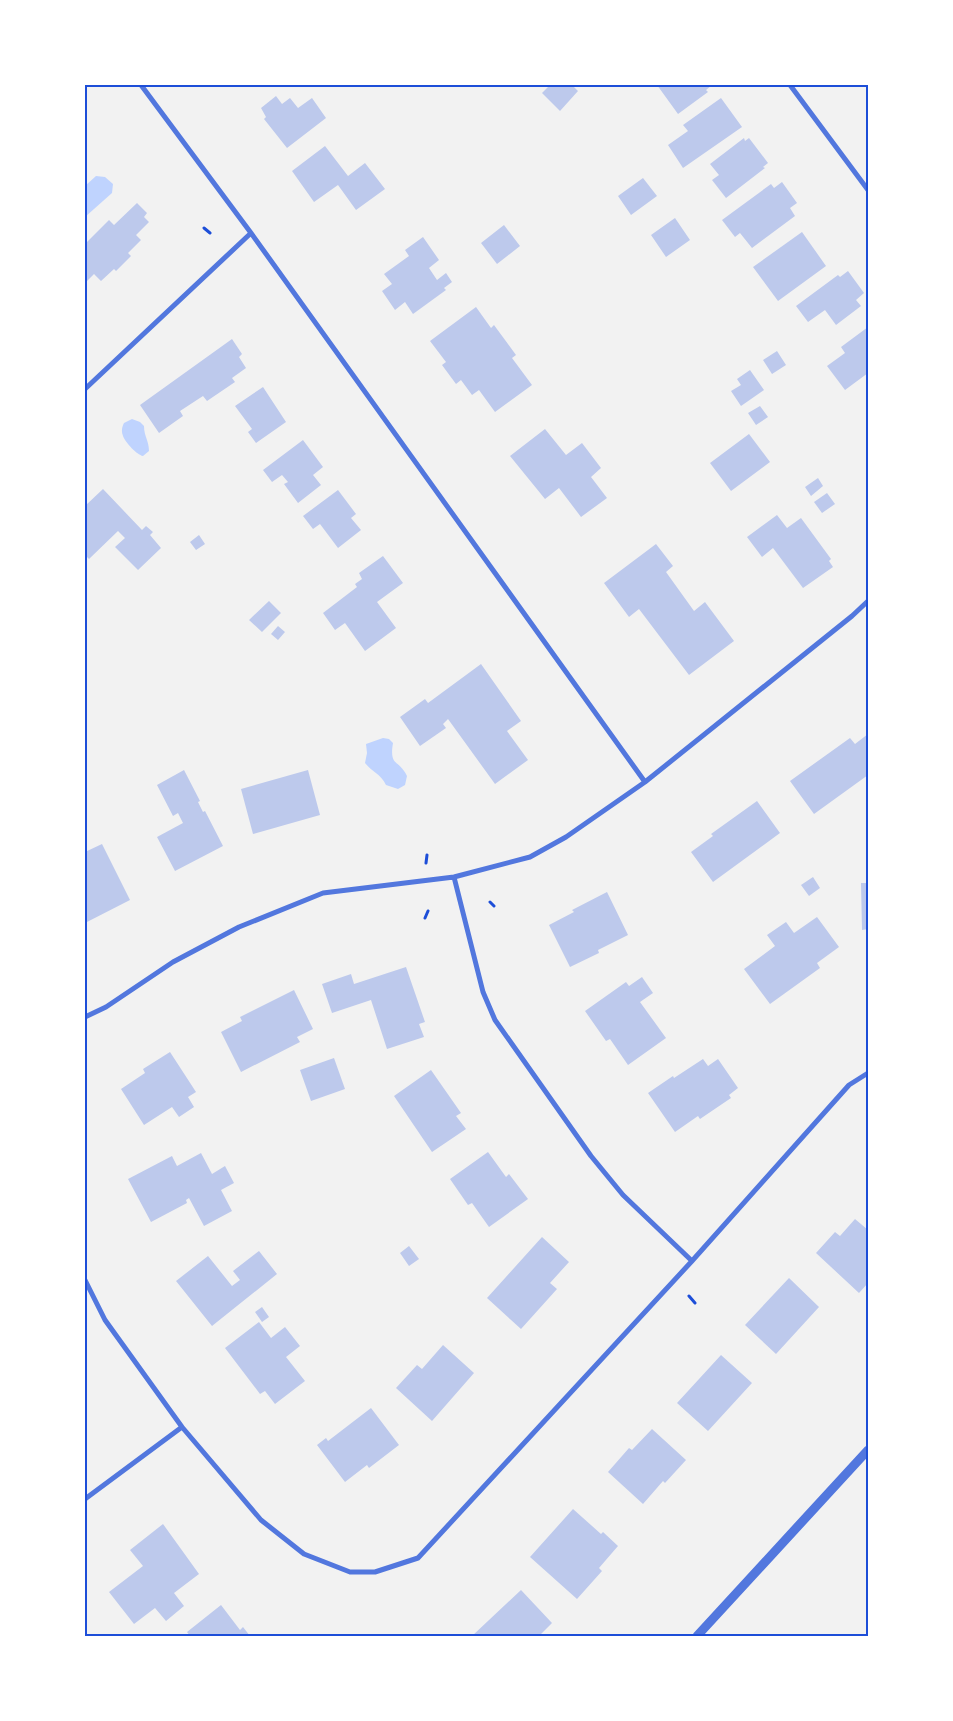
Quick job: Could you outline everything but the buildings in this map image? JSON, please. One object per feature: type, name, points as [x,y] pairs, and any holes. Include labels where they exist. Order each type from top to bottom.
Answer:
[{"type":"street","points":[[141,85],[251,233],[645,782]]},
{"type":"street","points":[[790,85],[868,190]]},
{"type":"street","points":[[85,389],[251,233]]},
{"type":"street","points":[[85,1017],[106,1007],[174,962],[239,927],[323,893],[454,877],[530,857],[566,837],[645,782],[852,616],[868,601]]},
{"type":"street","points":[[454,877],[483,992],[495,1020],[591,1156],[623,1195],[692,1261]]},
{"type":"street","points":[[85,1280],[105,1320],[182,1427],[261,1520],[304,1554],[350,1572],[375,1572],[418,1558],[692,1261],[850,1084],[868,1073]]},
{"type":"street","points":[[85,1499],[182,1427]]},
{"type":"street","points":[[697,1636],[868,1450]]},
{"type":"path","points":[[204,228],[210,233]]},
{"type":"path","points":[[426,863],[427,855]]},
{"type":"path","points":[[490,902],[494,906]]},
{"type":"path","points":[[425,918],[428,910]]},
{"type":"path","points":[[689,1296],[696,1303]]},
{"type":"water","points":[[96,176],[105,177],[113,184],[112,193],[85,217],[85,186]]},
{"type":"water","points":[[132,419],[144,426],[149,451],[143,456],[126,442],[122,434],[124,423]]},
{"type":"water","points":[[383,738],[389,739],[393,743],[392,756],[407,776],[405,785],[398,789],[386,785],[382,778],[365,763],[366,744]]}]
